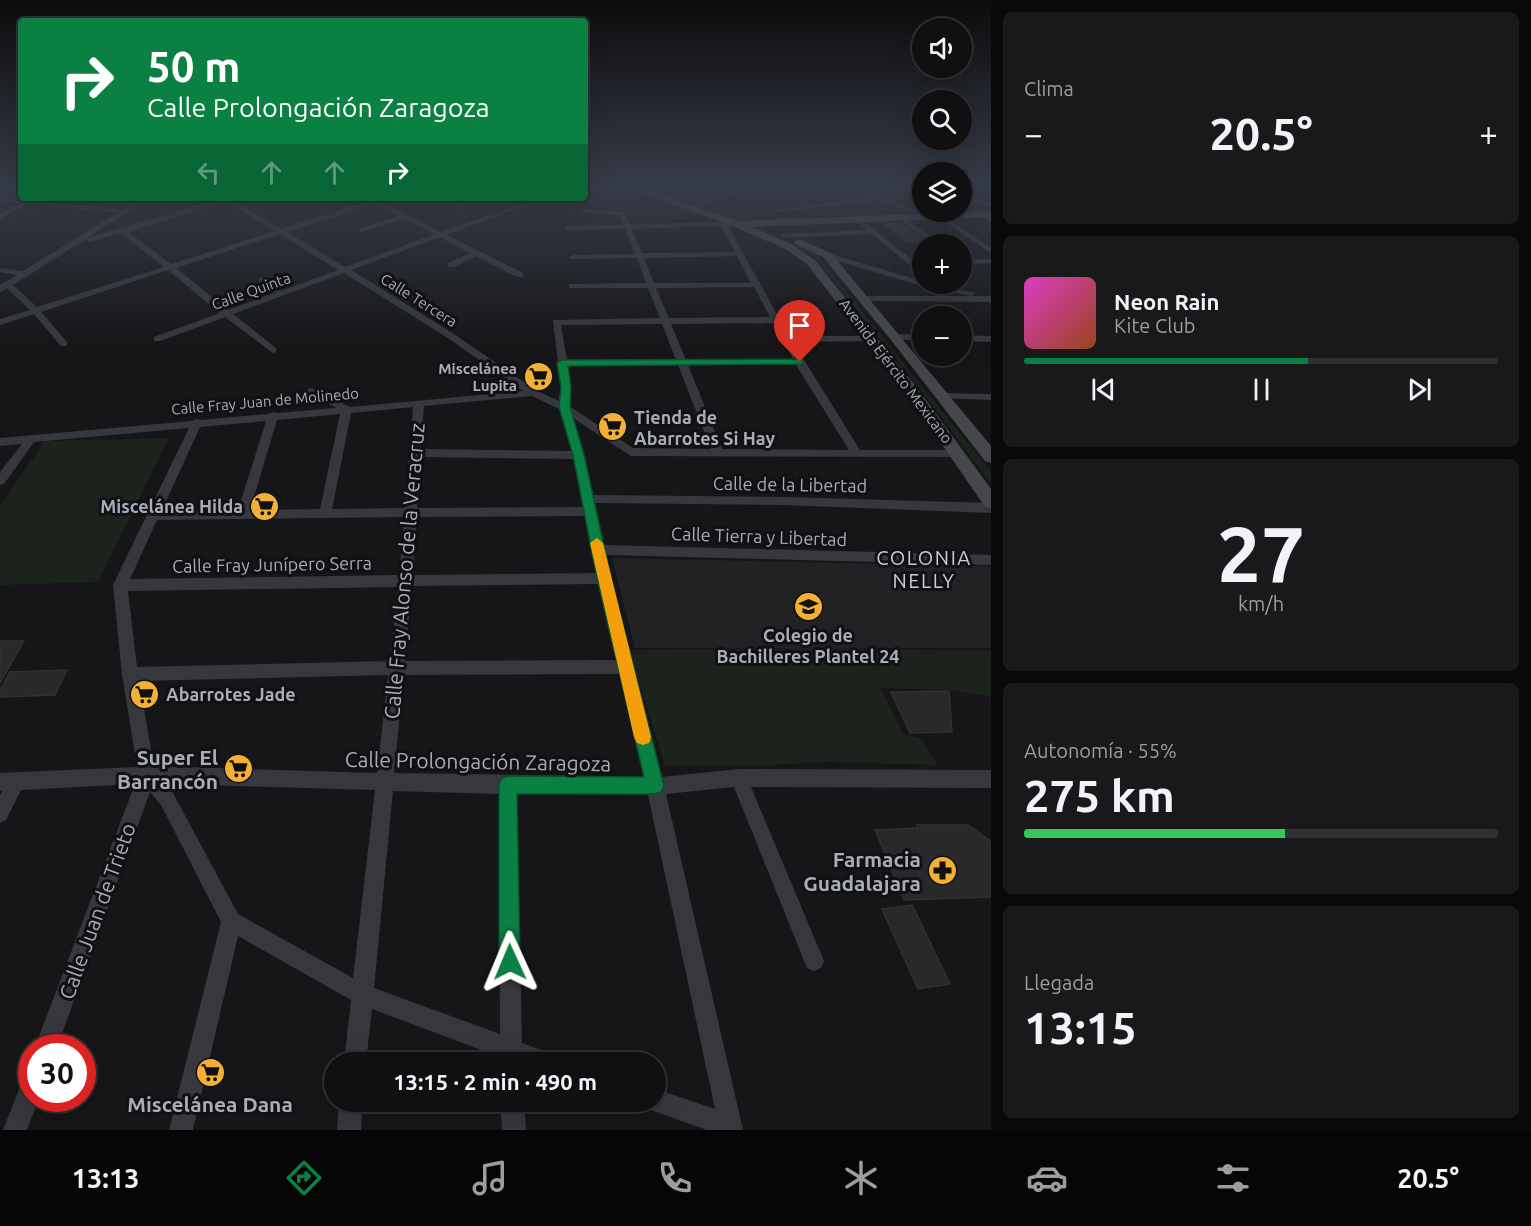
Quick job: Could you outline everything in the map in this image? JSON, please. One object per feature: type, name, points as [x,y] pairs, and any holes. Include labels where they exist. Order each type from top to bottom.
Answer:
[{"type":"main road","name":"Avenida Ejército Mexicano","points":[[768,238],[789,247],[811,262],[959,454],[991,502]]},
{"type":"main road","name":"Avenida Ejército Mexicano","points":[[787,238],[827,255],[896,337],[991,457]]},
{"type":"street","points":[[64,344],[35,310],[3,286],[83,238]]},
{"type":"street","name":"Calle Tercera","points":[[73,244],[94,238]]},
{"type":"street","points":[[132,238],[172,267],[225,315],[273,350]]},
{"type":"street","points":[[0,322],[263,238]]},
{"type":"street","name":"Calle Tercera","points":[[291,238],[451,336],[533,393],[564,407],[631,452],[959,454]]},
{"type":"street","name":"Calle Quinta","points":[[157,339],[432,238]]},
{"type":"street","points":[[449,238],[520,275]]},
{"type":"street","points":[[632,238],[718,453]]},
{"type":"street","points":[[731,238],[800,362],[858,454]]},
{"type":"street","points":[[881,238],[912,262]]},
{"type":"street","points":[[972,238],[991,251]]},
{"type":"street","points":[[452,265],[478,252]]},
{"type":"street","points":[[573,257],[739,254]]},
{"type":"street","points":[[827,255],[912,280]]},
{"type":"street","points":[[972,261],[991,261]]},
{"type":"street","points":[[980,261],[991,269]]},
{"type":"street","points":[[0,270],[24,273]]},
{"type":"street","points":[[262,280],[281,295]]},
{"type":"street","points":[[572,286],[756,285]]},
{"type":"street","points":[[972,294],[991,298]]},
{"type":"street","points":[[864,299],[991,298]]},
{"type":"street","points":[[730,1128],[655,786],[604,578],[579,455],[564,407],[566,388],[556,322],[776,320]]},
{"type":"street","points":[[896,337],[912,338]]},
{"type":"street","points":[[788,339],[871,338]]},
{"type":"street","points":[[972,338],[991,339]]},
{"type":"street","points":[[562,363],[800,362]]},
{"type":"street","points":[[312,391],[346,409],[325,513]]},
{"type":"street","name":"Calle Fray Juan de Molinedo","points":[[0,442],[273,415],[533,393]]},
{"type":"street","points":[[942,396],[991,397]]},
{"type":"street","name":"Calle Fray Alonso de la Veracruz","points":[[356,1052],[406,580],[419,402]]},
{"type":"street","points":[[243,513],[273,415]]},
{"type":"street","points":[[197,422],[120,585],[130,674],[147,775],[167,799],[231,921],[361,994],[501,1052]]},
{"type":"street","points":[[0,482],[31,439]]},
{"type":"street","points":[[417,453],[579,455]]},
{"type":"street","name":"Calle de la Libertad","points":[[152,515],[412,512],[783,501],[991,508]]},
{"type":"street","name":"Calle Tierra y Libertad","points":[[598,550],[991,560]]},
{"type":"street","name":"Calle Fray Junípero Serra","points":[[120,585],[604,578]]},
{"type":"street","points":[[130,674],[397,668],[625,667]]},
{"type":"street","name":"Calle Prolongación Zaragoza","points":[[8,782],[147,775],[508,785],[655,786],[739,778],[991,779]]},
{"type":"street","name":"Calle Juan de Trieto","points":[[51,1034],[147,775]]},
{"type":"street","points":[[739,778],[814,961]]},
{"type":"street","points":[[0,814],[8,782]]},
{"type":"street","points":[[508,785],[511,1052]]},
{"type":"street","points":[[182,1130],[231,921]]},
{"type":"street","points":[[666,1105],[730,1128]]},
{"type":"street","points":[[15,1130],[22,1112]]},
{"type":"street","points":[[349,1130],[350,1112]]},
{"type":"street","points":[[513,1112],[514,1130]]},
{"type":"shaded area","points":[[775,238],[809,249],[817,255],[991,472],[991,484],[930,402],[813,255]]},
{"type":"shaded area","points":[[169,438],[98,582],[0,585],[0,506],[45,441]]},
{"type":"shaded area","name":"Colegio de Bachilleres Plantel 24","points":[[612,558],[991,566],[991,648],[635,648]]},
{"type":"shaded area","points":[[813,648],[991,651],[991,697],[949,690],[881,688],[903,734],[922,739],[937,765],[828,762],[745,766],[665,765],[632,659],[632,650]]},
{"type":"building","points":[[902,238],[912,238],[912,242],[908,242]]},
{"type":"building","points":[[0,641],[24,641],[0,683]]},
{"type":"building","points":[[67,670],[55,695],[0,697],[0,691],[10,672]]},
{"type":"building","points":[[949,691],[952,732],[910,733],[891,692]]},
{"type":"building","name":"Farmacia Guadalajara","points":[[917,825],[968,825],[989,840],[991,845],[991,897],[904,900],[875,830],[918,828]]},
{"type":"building","points":[[912,905],[950,984],[918,989],[882,909]]},
{"type":"slow traffic","points":[[597,543],[643,737]]},
{"type":"place","name":"Miscelánea Lupita","points":[[538,377]]},
{"type":"place","name":"Tienda de Abarrotes Si Hay","points":[[613,427]]},
{"type":"place","name":"Miscelánea Hilda","points":[[264,506]]},
{"type":"place","name":"Colegio de Bachilleres Plantel 24","points":[[808,606]]},
{"type":"place","name":"Abarrotes Jade","points":[[145,694]]},
{"type":"place","name":"Super El Barrancón","points":[[239,769]]},
{"type":"place","name":"Farmacia Guadalajara","points":[[942,871]]},
{"type":"place","name":"Miscelánea Dana","points":[[210,1073]]},
{"type":"district","name":"COLONIA NELLY","points":[[924,568]]},
{"type":"route","points":[[510,962],[508,785],[655,786],[604,578],[579,455],[564,407],[566,388],[562,363],[800,362]]}]
